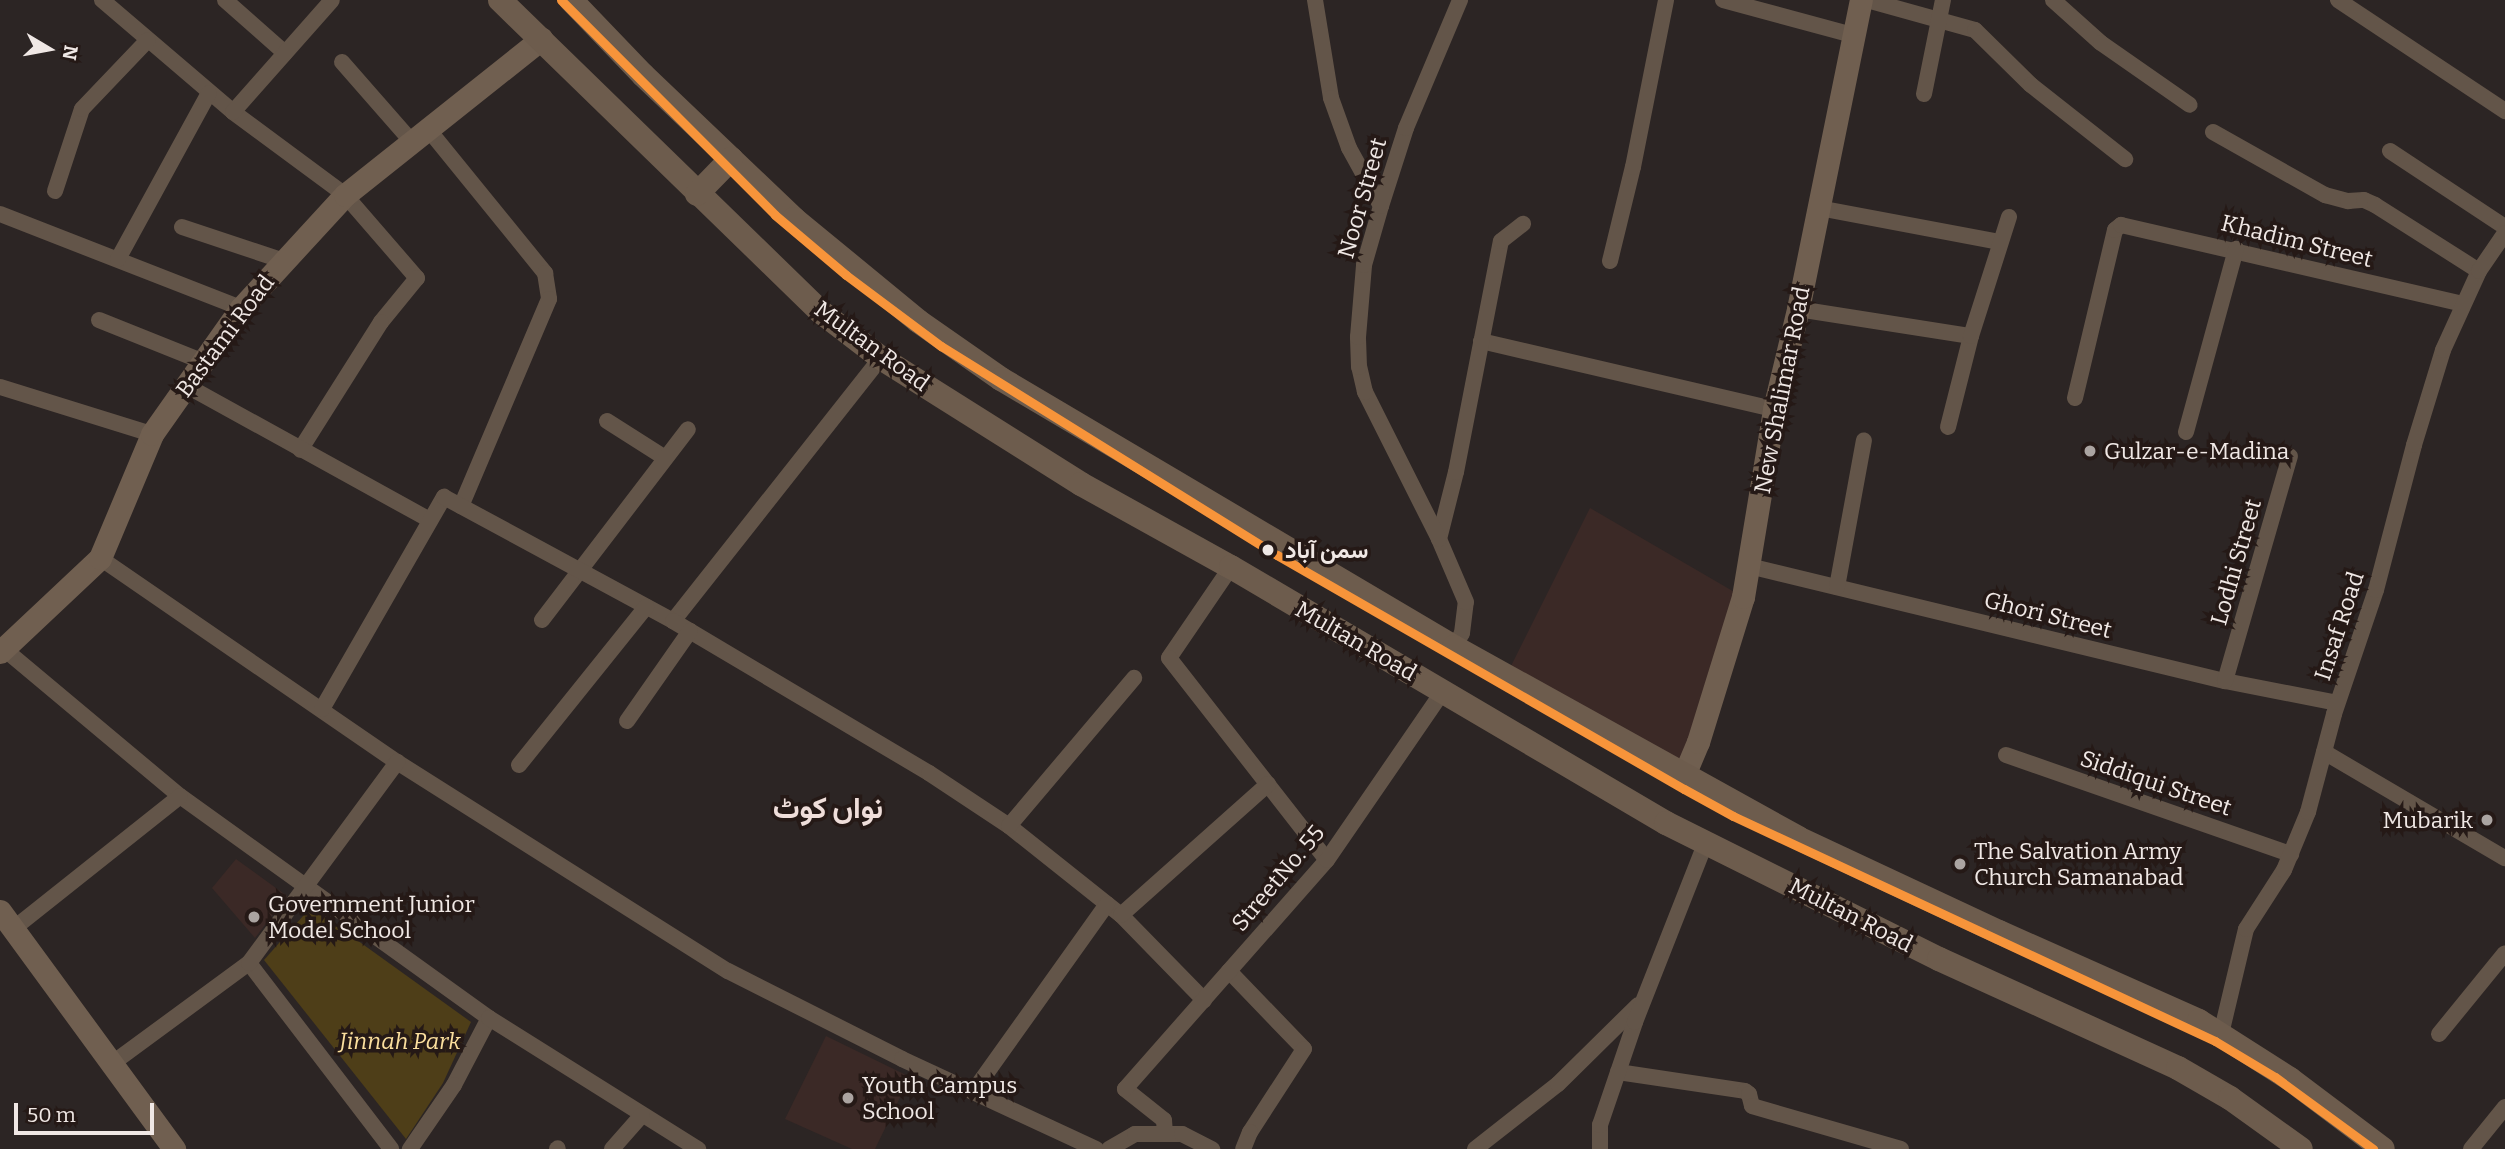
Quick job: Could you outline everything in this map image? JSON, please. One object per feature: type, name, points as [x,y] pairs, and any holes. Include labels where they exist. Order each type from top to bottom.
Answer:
[{"type":"main road","name":"Multan Road","points":[[500,0],[821,312],[881,358],[1081,484],[1231,567],[1568,768],[1706,842],[1939,959],[2178,1068],[2230,1098],[2301,1149]]},
{"type":"main road","name":"Multan Road","points":[[571,0],[794,219],[918,320],[1001,379],[1454,647],[1798,838],[1998,932],[2199,1021],[2346,1118],[2383,1149]]},
{"type":"main road","points":[[697,194],[731,159]]},
{"type":"street","points":[[102,0],[209,93],[345,195],[417,278],[382,322],[300,450]]},
{"type":"street","points":[[225,0],[285,52]]},
{"type":"street","points":[[233,112],[332,0]]},
{"type":"street","points":[[1315,0],[1331,98],[1349,148],[1381,206]]},
{"type":"street","name":"Noor Street","points":[[1454,647],[1462,633],[1466,602],[1439,539],[1369,402],[1359,367],[1358,337],[1364,265],[1381,206],[1406,128],[1460,0]]},
{"type":"street","points":[[1611,261],[1633,167],[1666,0]]},
{"type":"street","points":[[1723,0],[1856,36]]},
{"type":"street","name":"New Shalimar Road","points":[[1684,775],[1698,742],[1743,597],[1774,409],[1798,309],[1856,36],[1861,0]]},
{"type":"street","points":[[1867,0],[1975,30],[2032,85],[2125,159]]},
{"type":"street","points":[[1924,94],[1943,0]]},
{"type":"street","points":[[2053,0],[2101,43],[2190,104]]},
{"type":"street","points":[[2338,0],[2505,111]]},
{"type":"street","name":"Bastami Road","points":[[2,651],[100,558],[152,434],[241,308],[345,195],[541,39]]},
{"type":"street","points":[[55,191],[82,109],[148,40]]},
{"type":"street","points":[[342,62],[420,135],[545,272],[549,299],[461,506]]},
{"type":"street","points":[[118,259],[209,93]]},
{"type":"street","points":[[2213,132],[2325,195],[2348,201],[2364,200],[2375,205],[2479,271]]},
{"type":"street","points":[[2390,151],[2505,227]]},
{"type":"street","points":[[1819,208],[1999,242]]},
{"type":"street","points":[[0,214],[241,308]]},
{"type":"street","points":[[1948,428],[1971,336],[2009,216]]},
{"type":"street","points":[[1439,539],[1456,472],[1501,241],[1523,224]]},
{"type":"street","name":"Khadim Street","points":[[2075,398],[2115,230],[2121,225],[2236,249],[2462,304]]},
{"type":"street","points":[[182,227],[285,261]]},
{"type":"street","name":"Insaf Road","points":[[2221,1034],[2246,929],[2284,870],[2308,812],[2337,703],[2376,590],[2414,445],[2443,350],[2479,271],[2505,233]]},
{"type":"street","points":[[2186,432],[2236,249]]},
{"type":"street","points":[[1798,309],[1971,336]]},
{"type":"street","points":[[99,320],[204,362]]},
{"type":"street","points":[[1481,341],[1774,409]]},
{"type":"street","points":[[673,621],[881,358]]},
{"type":"street","points":[[187,386],[430,520]]},
{"type":"street","points":[[0,387],[152,434]]},
{"type":"street","points":[[607,421],[665,458]]},
{"type":"street","points":[[542,620],[688,429]]},
{"type":"street","points":[[1838,587],[1864,440]]},
{"type":"street","name":"Lodhi Street","points":[[2225,681],[2290,456]]},
{"type":"street","points":[[322,709],[444,497],[691,631],[929,773],[1009,825],[1121,915],[1204,1000]]},
{"type":"street","points":[[100,558],[397,762],[728,971],[973,1092],[1106,1149],[1135,1134],[1182,1134],[1212,1149]]},
{"type":"street","name":"Ghori Street","points":[[1749,566],[2225,681],[2337,703]]},
{"type":"street","points":[[1231,567],[1169,658],[1327,860]]},
{"type":"street","points":[[519,765],[646,607]]},
{"type":"street","points":[[627,721],[691,631]]},
{"type":"street","points":[[2,651],[180,796],[304,889],[489,1018],[698,1149]]},
{"type":"street","points":[[1009,825],[1134,678]]},
{"type":"street","name":"StreetNo. 55","points":[[1165,1134],[1164,1120],[1125,1089],[1327,860],[1443,691]]},
{"type":"street","points":[[2324,752],[2505,857]]},
{"type":"street","name":"Siddiqui Street","points":[[2006,755],[2291,854]]},
{"type":"street","points":[[110,1065],[249,963],[397,762]]},
{"type":"street","points":[[1121,915],[1268,784]]},
{"type":"street","points":[[174,1149],[6,920],[180,796]]},
{"type":"street","points":[[1600,1149],[1600,1125],[1618,1072],[1706,842]]},
{"type":"street","points":[[973,1092],[1107,904]]},
{"type":"street","points":[[2439,1034],[2505,953]]},
{"type":"street","points":[[249,963],[391,1149]]},
{"type":"street","points":[[1230,971],[1304,1049],[1250,1132],[1243,1149]]},
{"type":"street","points":[[1475,1149],[1558,1084],[1644,999]]},
{"type":"street","points":[[410,1149],[454,1085],[489,1018]]},
{"type":"street","points":[[1618,1072],[1748,1092],[1752,1106],[1901,1149]]},
{"type":"street","points":[[2471,1149],[2505,1107]]},
{"type":"street","points":[[612,1149],[642,1115]]},
{"type":"shaded area","points":[[1590,508],[1743,597],[1694,782],[1504,680]]},
{"type":"shaded area","name":"Government Junior Model School","points":[[236,859],[287,896],[255,938],[212,888]]},
{"type":"shaded area","name":"Youth Campus School","points":[[826,1036],[910,1077],[875,1149],[852,1149],[785,1119]]},
{"type":"green space","name":"Jinnah Park","points":[[311,907],[471,1022],[443,1083],[406,1139],[264,960]]},
{"type":"transit line","points":[[561,0],[775,215],[846,275],[941,346],[1277,555],[1684,789],[1733,816],[2215,1041],[2275,1077],[2373,1149]]},
{"type":"place","name":"Gulzar-e-Madina","points":[[2090,451]]},
{"type":"place","name":"سمن آباد","points":[[1268,550]]},
{"type":"place","name":"Mubarik","points":[[2487,820]]},
{"type":"place","name":"The Salvation Army Church Samanabad","points":[[1960,864]]},
{"type":"place","name":"Government Junior Model School","points":[[254,917]]},
{"type":"place","name":"Youth Campus School","points":[[848,1098]]},
{"type":"district","name":"نواں کوٹ","points":[[828,808]]}]
